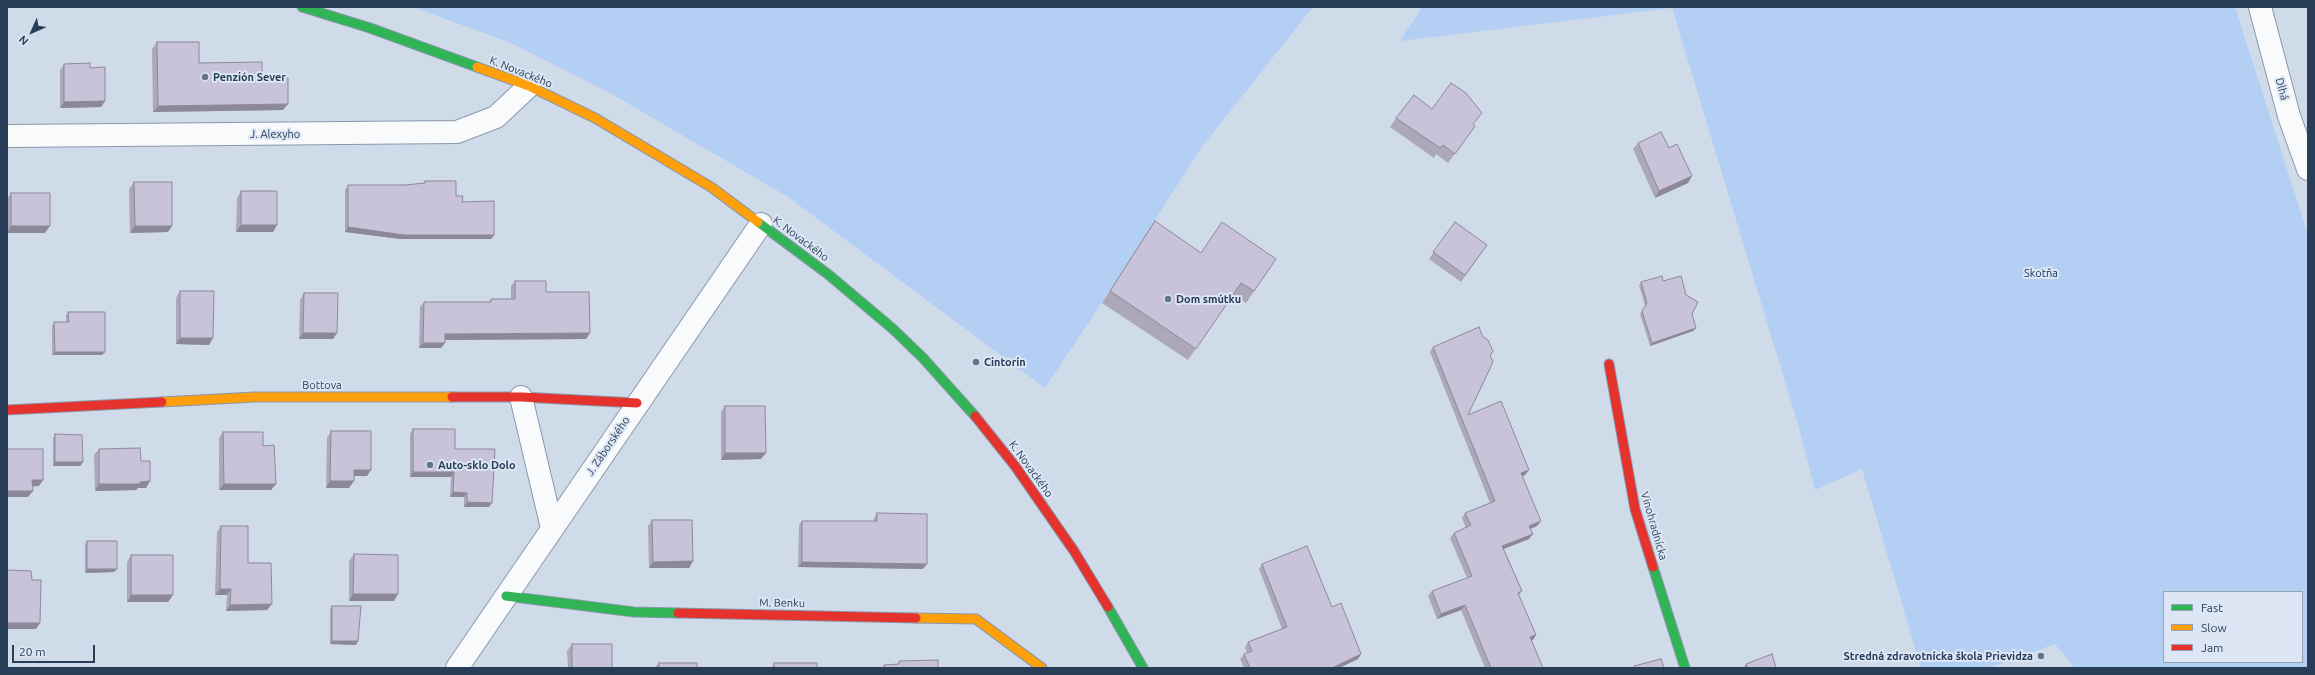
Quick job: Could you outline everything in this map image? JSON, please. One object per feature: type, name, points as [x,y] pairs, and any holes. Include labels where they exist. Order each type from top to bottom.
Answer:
[{"type":"street","name":"K. Novackého","points":[[302,7],[370,28],[529,86],[595,118],[711,187],[829,275],[893,329],[970,410],[1016,466],[1074,551],[1122,630],[1143,668]]},
{"type":"street","name":"Dlhá","points":[[2260,7],[2289,116],[2308,169]]},
{"type":"street","name":"J. Alexyho","points":[[7,136],[457,132],[496,117],[529,86]]},
{"type":"street","name":"J. Záborského","points":[[457,668],[761,224]]},
{"type":"street","name":"Vinohradnícka","points":[[1609,364],[1635,509],[1685,668]]},
{"type":"street","name":"Bottova","points":[[7,410],[255,397],[521,396],[637,403]]},
{"type":"street","points":[[521,396],[552,528]]},
{"type":"street","name":"M. Benku","points":[[506,596],[634,612],[976,619],[1042,668]]},
{"type":"green space","points":[[413,7],[1313,7],[1201,148],[1102,303],[1045,388],[788,197],[610,93],[511,43]]},
{"type":"green space","name":"Skotňa","points":[[1422,7],[2235,7],[2308,235],[2308,668],[2075,668],[2055,644],[1989,668],[1921,668],[1862,469],[1815,490],[1799,428],[1672,8],[1400,41]]},
{"type":"building","name":"Penzión Sever","points":[[157,42],[199,42],[199,63],[262,62],[262,79],[288,78],[288,104],[158,106]]},
{"type":"building","points":[[90,63],[90,68],[105,67],[105,101],[64,102],[64,64]]},
{"type":"building","points":[[1451,83],[1466,93],[1482,113],[1473,124],[1475,126],[1455,154],[1443,145],[1440,148],[1396,118],[1414,95],[1432,109]]},
{"type":"building","points":[[1661,132],[1669,148],[1677,144],[1692,176],[1659,191],[1638,143]]},
{"type":"building","points":[[425,181],[456,181],[456,196],[463,196],[462,202],[494,201],[494,235],[404,235],[348,227],[348,185],[405,185],[425,183]]},
{"type":"building","points":[[134,182],[172,182],[172,226],[135,226]]},
{"type":"building","points":[[241,191],[277,191],[277,225],[241,225]]},
{"type":"building","points":[[11,193],[50,193],[50,226],[11,226]]},
{"type":"building","name":"Dom smútku","points":[[1155,221],[1201,253],[1222,222],[1276,259],[1254,291],[1241,283],[1196,349],[1110,291]]},
{"type":"building","points":[[1455,222],[1487,245],[1465,275],[1433,252]]},
{"type":"building","points":[[1662,276],[1663,281],[1681,276],[1686,295],[1698,302],[1692,314],[1696,328],[1652,343],[1642,311],[1647,303],[1641,282]]},
{"type":"building","points":[[515,281],[546,281],[546,292],[589,292],[590,333],[445,334],[445,343],[423,343],[424,302],[491,302],[491,299],[515,299]]},
{"type":"building","points":[[180,291],[214,291],[213,338],[180,338]]},
{"type":"building","points":[[304,293],[338,293],[337,333],[303,333]]},
{"type":"building","points":[[68,312],[105,312],[105,352],[55,352],[54,322],[69,322]]},
{"type":"building","points":[[1479,327],[1483,337],[1488,340],[1493,351],[1490,356],[1493,362],[1468,415],[1501,401],[1529,470],[1521,473],[1541,521],[1529,526],[1533,534],[1502,546],[1522,591],[1518,593],[1536,635],[1530,637],[1543,668],[1491,668],[1465,605],[1441,614],[1432,591],[1472,576],[1454,533],[1471,525],[1465,513],[1495,501],[1433,347]]},
{"type":"building","points":[[725,406],[765,406],[766,453],[725,453]]},
{"type":"building","points":[[413,429],[455,429],[455,449],[495,449],[492,503],[467,502],[467,493],[453,492],[454,472],[413,472]]},
{"type":"building","points":[[331,431],[371,431],[371,470],[354,470],[354,481],[330,481]]},
{"type":"building","points":[[223,432],[263,432],[263,446],[274,445],[276,484],[224,484]]},
{"type":"building","points":[[55,434],[82,435],[83,462],[55,462]]},
{"type":"building","points":[[140,448],[141,461],[150,461],[150,481],[140,482],[140,484],[99,484],[99,449]]},
{"type":"building","points":[[7,449],[43,449],[43,480],[32,480],[33,491],[7,491]]},
{"type":"building","points":[[877,513],[927,514],[927,564],[802,562],[802,521],[877,521]]},
{"type":"building","points":[[652,520],[692,520],[693,561],[653,562]]},
{"type":"building","points":[[221,526],[248,526],[248,563],[271,563],[272,604],[230,605],[231,589],[220,589]]},
{"type":"building","points":[[87,541],[117,541],[117,569],[87,569]]},
{"type":"building","points":[[1307,546],[1332,607],[1341,603],[1361,654],[1332,668],[1250,668],[1244,654],[1252,651],[1248,642],[1287,627],[1262,564]]},
{"type":"building","points":[[354,554],[398,555],[398,594],[353,594]]},
{"type":"building","points":[[131,555],[173,555],[173,595],[131,595]]},
{"type":"building","points":[[7,570],[31,571],[32,580],[41,580],[40,623],[7,623]]},
{"type":"building","points":[[332,606],[361,606],[358,641],[332,641]]},
{"type":"building","points":[[572,644],[612,644],[612,668],[572,668]]},
{"type":"building","points":[[1772,654],[1776,668],[1747,668],[1746,664]]},
{"type":"building","points":[[1661,659],[1664,668],[1635,668],[1634,666]]},
{"type":"building","points":[[938,660],[938,668],[884,668],[884,665],[899,664],[899,661]]},
{"type":"building","points":[[659,663],[697,663],[697,668],[659,668]]},
{"type":"building","points":[[774,663],[817,663],[817,668],[774,668]]},
{"type":"traffic: fast","points":[[302,7],[370,28],[477,67]]},
{"type":"traffic: fast","points":[[758,222],[829,275],[893,329],[923,358],[975,416]]},
{"type":"traffic: fast","points":[[1653,567],[1685,668]]},
{"type":"traffic: fast","points":[[506,596],[634,612],[678,613]]},
{"type":"traffic: fast","points":[[1108,607],[1143,668]]},
{"type":"traffic: slow","points":[[477,67],[529,86],[595,118],[711,187],[758,222]]},
{"type":"traffic: slow","points":[[162,402],[255,397],[452,397]]},
{"type":"traffic: slow","points":[[916,618],[976,619],[1042,668]]},
{"type":"traffic: jam","points":[[1609,364],[1635,509],[1653,567]]},
{"type":"traffic: jam","points":[[452,397],[521,397],[637,403]]},
{"type":"traffic: jam","points":[[7,410],[162,402]]},
{"type":"traffic: jam","points":[[975,416],[1015,466],[1074,551],[1108,607]]},
{"type":"traffic: jam","points":[[678,613],[916,618]]},
{"type":"place","name":"Penzión Sever","points":[[205,77]]},
{"type":"place","name":"Dom smútku","points":[[1168,299]]},
{"type":"place","name":"Cintorín","points":[[976,362]]},
{"type":"place","name":"Auto-sklo Dolo","points":[[430,465]]},
{"type":"place","name":"Stredná zdravotnícka škola Prievidza","points":[[2041,656]]}]
